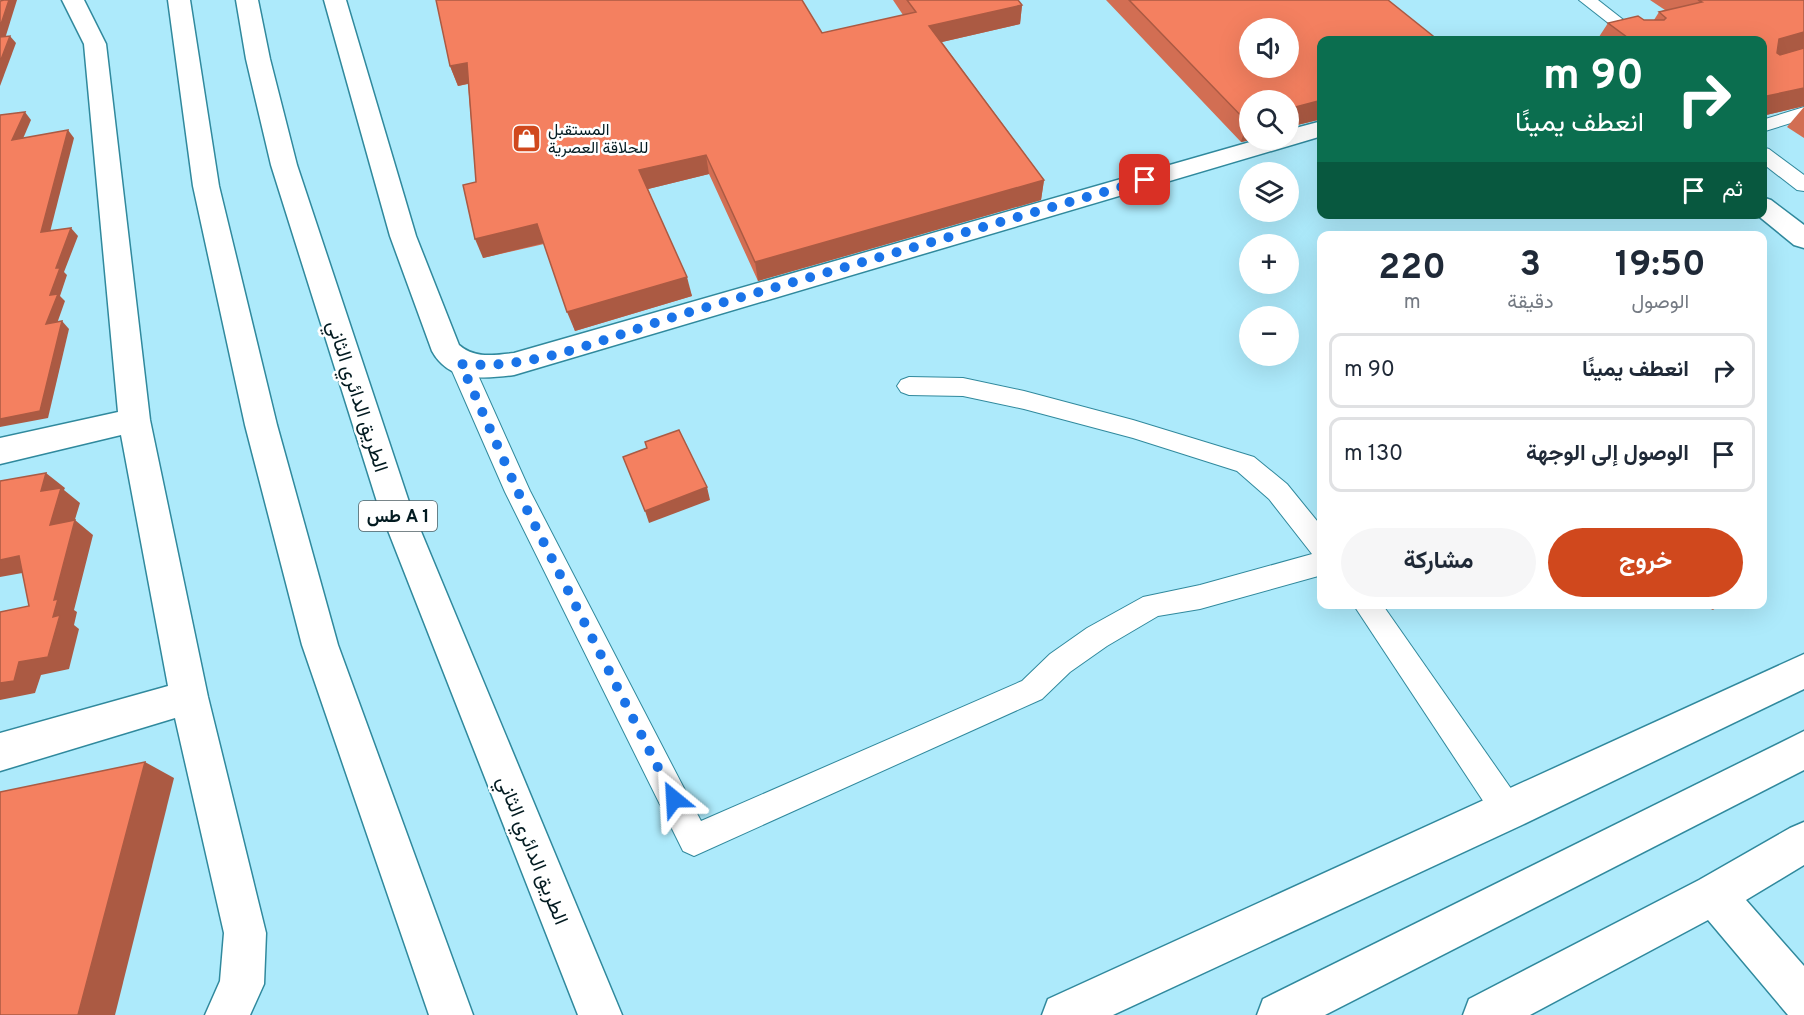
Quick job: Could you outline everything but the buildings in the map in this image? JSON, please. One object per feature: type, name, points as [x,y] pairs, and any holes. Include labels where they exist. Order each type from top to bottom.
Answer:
[{"type":"main road","points":[[74,0],[95,44],[134,420],[189,698],[245,933],[242,984],[227,1015]]},
{"type":"main road","points":[[179,0],[206,186],[261,425],[320,645],[451,1015]]},
{"type":"main road","name":"الطريق الدائري الثاني","points":[[247,0],[258,59],[284,165],[394,505],[600,1015]]},
{"type":"main road","points":[[335,0],[403,236],[447,351],[461,364],[488,367],[514,364],[557,353],[677,315],[1248,150]]},
{"type":"main road","points":[[1299,135],[1317,129]]},
{"type":"main road","points":[[1767,210],[1804,239]]},
{"type":"main road","points":[[0,451],[134,420]]},
{"type":"main road","points":[[1064,1015],[1508,811],[1804,671]]},
{"type":"main road","points":[[0,752],[189,698]]},
{"type":"main road","points":[[1280,1015],[1804,750]]},
{"type":"main road","points":[[1485,1015],[1714,895],[1804,842]]},
{"type":"main road","points":[[1714,895],[1804,999]]},
{"type":"lane","points":[[1587,0],[1635,36]]},
{"type":"lane","points":[[1767,124],[1804,113]]},
{"type":"lane","points":[[1767,157],[1804,185]]},
{"type":"lane","points":[[461,364],[518,492],[694,840],[1032,690],[1070,657],[1153,604],[1200,597],[1317,564]]},
{"type":"lane","points":[[909,386],[963,387],[1024,400],[1133,429],[1245,464],[1261,473],[1275,486],[1317,541]]},
{"type":"lane","points":[[1369,609],[1508,811]]},
{"type":"place","name":"المستقبل للحلاقة العصرية","points":[[527,138]]},
{"type":"route","points":[[674,799],[518,492],[461,364],[488,367],[514,364],[557,353],[677,315],[1145,180]]}]
